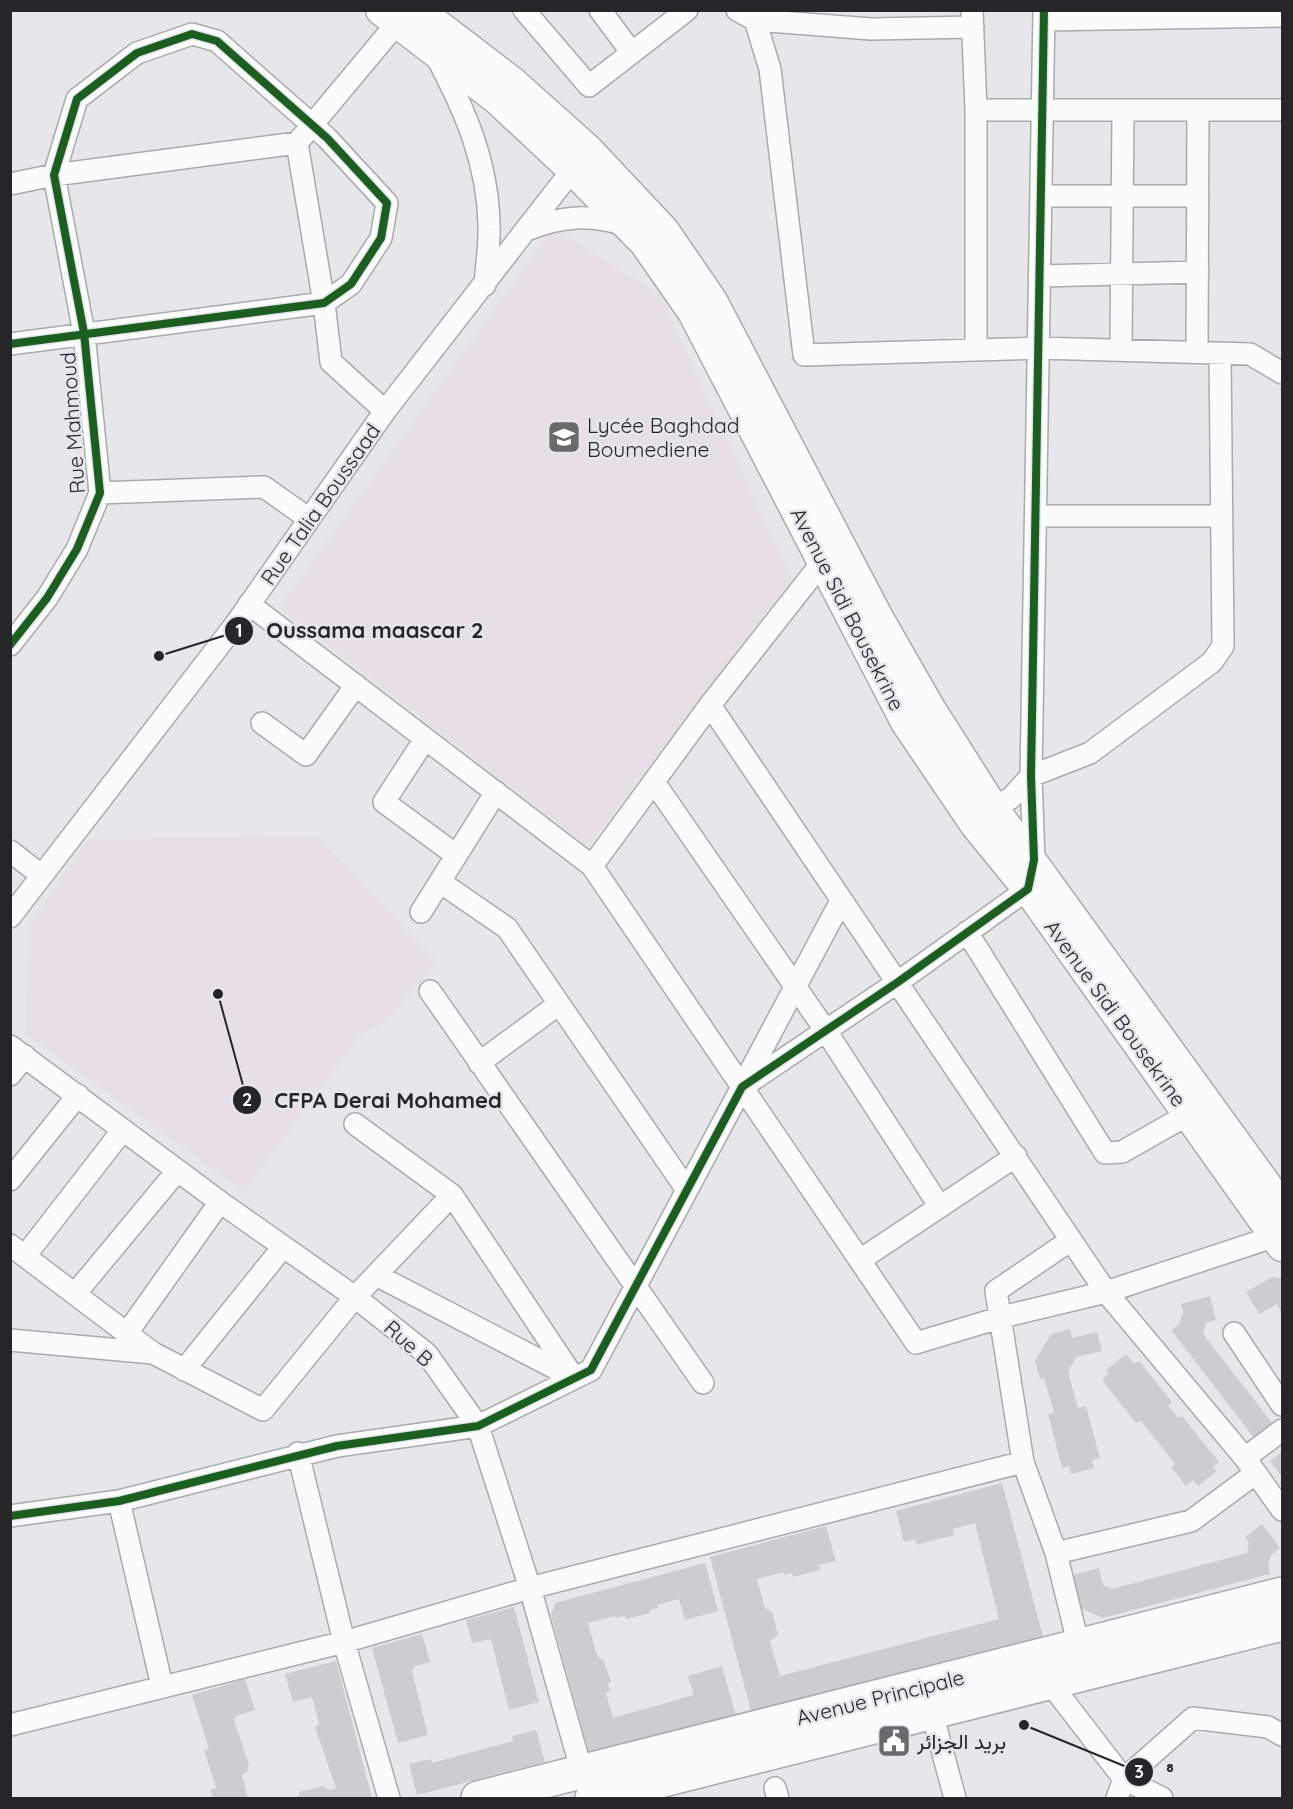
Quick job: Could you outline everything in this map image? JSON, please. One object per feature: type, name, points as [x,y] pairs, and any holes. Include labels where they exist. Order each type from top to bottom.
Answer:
[{"type":"main road","name":"Avenue Sidi Bousekrine","points":[[399,14],[434,54],[581,160],[627,225],[645,243],[693,312],[824,560],[906,722],[975,824],[1031,874],[1189,1114],[1279,1241]]},
{"type":"main road","points":[[399,14],[512,81],[581,160],[664,231],[712,302],[878,618],[929,707],[993,808],[1031,874],[1282,1207]]},
{"type":"main road","name":"Avenue Principale","points":[[588,1790],[1079,1647],[1282,1594]]},
{"type":"main road","name":"Avenue Principale","points":[[478,1798],[588,1790],[932,1713],[1282,1623]]},
{"type":"street","points":[[524,10],[589,86],[687,10]]},
{"type":"street","points":[[600,10],[632,53]]},
{"type":"street","points":[[385,411],[330,362],[324,303],[297,143],[399,14]]},
{"type":"street","points":[[746,15],[871,30],[973,19],[976,110],[976,350]]},
{"type":"street","points":[[746,15],[770,69],[804,355],[1040,348],[1250,354],[1282,374]]},
{"type":"street","points":[[742,1087],[898,982],[967,932],[1031,874],[1044,15],[1282,16]]},
{"type":"street","points":[[10,344],[324,303],[351,284],[381,238],[387,203],[311,124],[218,41],[192,34],[136,53],[77,99],[54,175]]},
{"type":"street","points":[[434,54],[464,107],[482,165],[489,225],[485,285]]},
{"type":"street","points":[[976,110],[1282,110]]},
{"type":"street","points":[[1121,350],[1123,110]]},
{"type":"street","points":[[1197,352],[1198,110]]},
{"type":"street","points":[[10,184],[54,175],[297,143]]},
{"type":"street","name":"Rue Talia Boussaad","points":[[10,917],[249,604],[385,411],[581,160]]},
{"type":"street","name":"Rue Mahmoud","points":[[10,645],[47,598],[77,549],[100,493],[84,333],[54,175]]},
{"type":"street","points":[[1042,196],[1122,194],[1198,196]]},
{"type":"street","points":[[529,229],[553,220],[578,216],[603,218],[627,225]]},
{"type":"street","points":[[1041,276],[1198,272]]},
{"type":"street","points":[[993,808],[1011,798],[1031,776],[1090,753],[1212,662],[1223,646],[1220,353]]},
{"type":"street","points":[[100,493],[264,487],[308,518]]},
{"type":"street","points":[[1036,516],[1222,516]]},
{"type":"street","points":[[592,866],[710,705],[824,560]]},
{"type":"street","points":[[249,604],[592,866],[916,1343],[1002,1317],[1106,1292],[1279,1241]]},
{"type":"street","points":[[262,723],[306,755],[356,686]]},
{"type":"street","points":[[710,705],[1106,1292],[1250,1466],[1282,1510]]},
{"type":"street","points":[[425,739],[384,802],[456,855]]},
{"type":"street","points":[[654,782],[826,1031],[939,1207]]},
{"type":"street","points":[[421,912],[496,792]]},
{"type":"street","points":[[10,851],[41,875]]},
{"type":"street","points":[[440,882],[507,928],[687,1190]]},
{"type":"street","points":[[10,1516],[119,1501],[298,1453],[477,1426],[591,1370],[841,901]]},
{"type":"street","points":[[967,932],[1105,1153],[1122,1152],[1189,1114]]},
{"type":"street","points":[[430,991],[703,1383]]},
{"type":"street","points":[[479,1063],[560,1004]]},
{"type":"street","points":[[10,1075],[18,1051]]},
{"type":"street","name":"Rue B","points":[[18,1051],[122,1131],[355,1297],[427,1354],[477,1426],[530,1588],[588,1790]]},
{"type":"street","points":[[10,1180],[78,1095]]},
{"type":"street","points":[[355,1124],[452,1194],[574,1378]]},
{"type":"street","points":[[122,1131],[18,1250],[153,1353],[263,1410],[355,1297],[452,1194]]},
{"type":"street","points":[[860,1260],[1016,1156]]},
{"type":"street","points":[[75,1294],[177,1171]]},
{"type":"street","points":[[127,1333],[220,1202]]},
{"type":"street","points":[[1071,1240],[996,1291],[1002,1317],[1023,1462],[1056,1553],[1079,1647]]},
{"type":"street","points":[[184,1370],[283,1247]]},
{"type":"street","points":[[376,1275],[574,1378]]},
{"type":"street","points":[[1234,1333],[1282,1405]]},
{"type":"street","points":[[10,1340],[153,1353]]},
{"type":"street","points":[[1056,1553],[1191,1521],[1250,1466],[1282,1430]]},
{"type":"street","points":[[298,1453],[344,1642],[388,1798]]},
{"type":"street","points":[[10,1725],[344,1642],[530,1588],[1023,1462]]},
{"type":"street","points":[[119,1501],[162,1686]]},
{"type":"street","points":[[1050,1683],[1121,1789],[1162,1798]]},
{"type":"street","points":[[932,1713],[955,1798]]},
{"type":"street","points":[[1121,1789],[1193,1718],[1268,1727],[1282,1735]]},
{"type":"shaded area","name":"Lycée Baghdad Boumediene","points":[[562,233],[660,295],[792,579],[588,847],[279,608],[547,236]]},
{"type":"shaded area","points":[[317,836],[438,963],[382,1025],[363,1032],[244,1192],[26,1034],[28,926],[88,839]]},
{"type":"building","points":[[1272,1277],[1282,1278],[1282,1313],[1277,1304],[1259,1314],[1246,1292]]},
{"type":"building","points":[[1210,1296],[1216,1320],[1206,1323],[1203,1334],[1273,1424],[1255,1439],[1171,1330],[1179,1324],[1183,1311],[1181,1304]]},
{"type":"building","points":[[1070,1329],[1072,1338],[1097,1332],[1102,1351],[1076,1357],[1068,1372],[1078,1408],[1086,1406],[1100,1458],[1092,1460],[1094,1468],[1071,1474],[1069,1466],[1062,1468],[1048,1414],[1054,1413],[1044,1378],[1040,1379],[1035,1361],[1051,1334]]},
{"type":"building","points":[[1126,1354],[1134,1364],[1139,1361],[1172,1402],[1168,1405],[1178,1418],[1182,1416],[1219,1462],[1213,1467],[1217,1471],[1198,1486],[1193,1480],[1186,1486],[1171,1467],[1175,1464],[1141,1421],[1136,1423],[1102,1380],[1109,1374],[1106,1370]]},
{"type":"building","points":[[1282,1452],[1282,1477],[1270,1461]]},
{"type":"building","points":[[1002,1483],[1045,1644],[754,1722],[710,1557],[826,1526],[836,1561],[819,1565],[820,1570],[793,1577],[792,1573],[784,1575],[783,1572],[757,1579],[765,1608],[772,1612],[778,1635],[770,1641],[780,1676],[999,1619],[975,1523],[953,1529],[954,1535],[916,1545],[915,1539],[904,1542],[896,1511]]},
{"type":"building","points":[[1262,1524],[1280,1548],[1271,1555],[1268,1566],[1270,1574],[1103,1618],[1081,1608],[1073,1575],[1099,1568],[1103,1585],[1112,1589],[1247,1553],[1249,1542],[1245,1537]]},
{"type":"building","points":[[705,1563],[718,1611],[685,1620],[679,1599],[657,1605],[658,1608],[650,1610],[650,1613],[626,1619],[625,1616],[615,1618],[615,1616],[588,1623],[596,1652],[600,1659],[603,1659],[611,1682],[608,1683],[610,1690],[606,1693],[613,1718],[694,1695],[688,1676],[722,1666],[736,1716],[589,1753],[551,1615],[555,1603]]},
{"type":"building","points":[[514,1607],[539,1702],[509,1710],[491,1639],[472,1643],[466,1620]]},
{"type":"building","points":[[422,1634],[430,1662],[415,1666],[412,1671],[428,1735],[398,1743],[372,1648]]},
{"type":"building","points":[[336,1661],[372,1798],[294,1798],[299,1796],[299,1792],[323,1786],[329,1790],[336,1788],[315,1727],[319,1724],[312,1697],[293,1702],[285,1674]]},
{"type":"building","points":[[245,1679],[255,1710],[236,1716],[234,1720],[249,1765],[247,1772],[242,1775],[248,1798],[213,1798],[210,1790],[216,1788],[204,1750],[209,1749],[192,1695]]},
{"type":"building","points":[[536,1730],[545,1762],[417,1795],[409,1764],[431,1759],[432,1763],[513,1741],[512,1736]]},
{"type":"cycle path","points":[[10,1516],[119,1501],[337,1446],[478,1426],[591,1370],[742,1087],[898,982],[1028,889],[1034,860],[1031,776],[1044,10]]},
{"type":"cycle path","points":[[10,344],[324,303],[351,284],[381,238],[387,203],[327,138],[217,41],[192,34],[137,53],[77,99],[54,175],[84,333],[100,493],[77,549],[47,598],[10,645]]},
{"type":"place","name":"Lycée Baghdad Boumediene","points":[[564,437]]},
{"type":"place","name":"Oussama maascar 2","points":[[159,656]]},
{"type":"place","name":"CFPA Derai Mohamed","points":[[218,994]]},
{"type":"place","name":"⁸","points":[[1024,1725]]},
{"type":"place","name":"بريد الجزائر","points":[[894,1741]]}]
